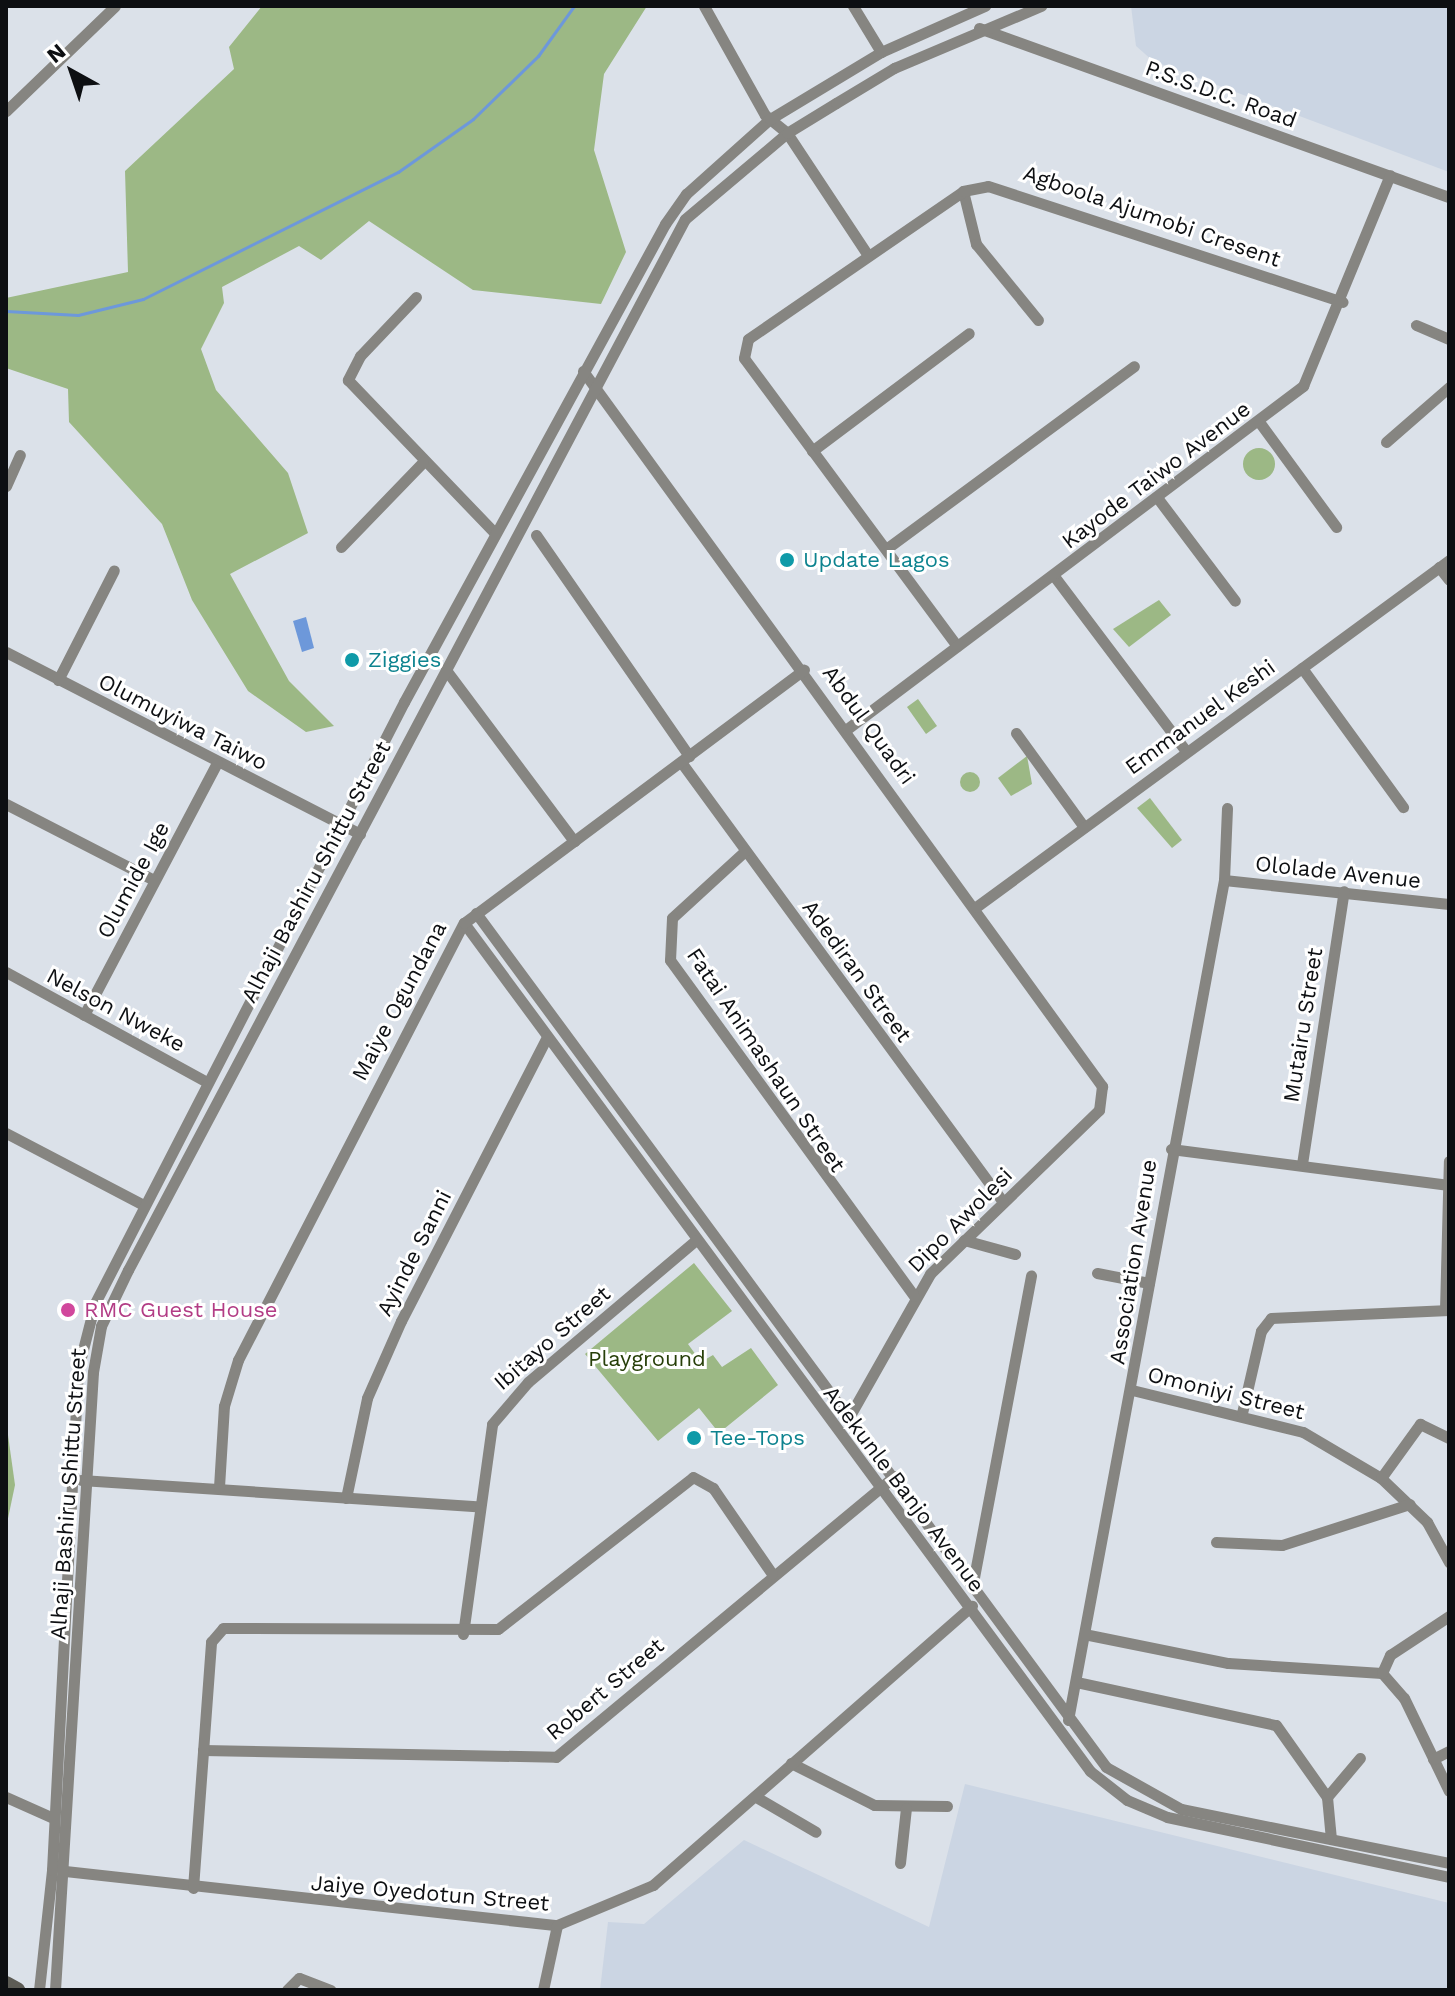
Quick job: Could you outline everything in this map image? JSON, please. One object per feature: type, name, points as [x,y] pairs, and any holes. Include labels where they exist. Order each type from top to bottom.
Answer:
[{"type":"street","points":[[6,111],[115,6]]},
{"type":"street","points":[[704,6],[770,119],[787,133],[867,254]]},
{"type":"street","points":[[853,6],[881,52]]},
{"type":"street","name":"Alhaji Bashiru Shittu Street","points":[[39,1990],[53,1818],[70,1479],[86,1328],[144,1205],[494,532],[686,194],[770,119],[881,52],[985,6]]},
{"type":"street","name":"Alhaji Bashiru Shittu Street","points":[[55,1990],[62,1931],[87,1481],[101,1326],[685,219],[787,133],[979,28],[1041,6]]},
{"type":"street","points":[[969,13],[979,28]]},
{"type":"street","name":"P.S.S.D.C. Road","points":[[979,28],[1449,197]]},
{"type":"street","name":"Kayode Taiwo Avenue","points":[[847,729],[1159,500],[1260,423],[1309,378],[1342,302],[1390,175]]},
{"type":"street","name":"Agboola Ajumobi Cresent","points":[[957,646],[744,358],[743,345],[867,254],[963,191],[1000,186],[1342,302]]},
{"type":"street","points":[[963,191],[976,244],[1038,320]]},
{"type":"street","points":[[416,297],[360,356],[348,380],[423,462],[494,532]]},
{"type":"street","points":[[1416,325],[1449,339]]},
{"type":"street","points":[[812,451],[969,333]]},
{"type":"street","points":[[886,549],[1134,366]]},
{"type":"street","name":"Abdul Quadri","points":[[583,371],[847,729],[1102,1086],[1099,1110]]},
{"type":"street","points":[[1386,442],[1449,387]]},
{"type":"street","points":[[1260,423],[1336,527]]},
{"type":"street","points":[[6,486],[20,455]]},
{"type":"street","points":[[341,547],[423,462]]},
{"type":"street","points":[[1159,500],[1235,601]]},
{"type":"street","name":"Adediran Street","points":[[536,535],[745,851],[1003,1202]]},
{"type":"street","points":[[1444,564],[1449,580]]},
{"type":"street","name":"Emmanuel Keshi","points":[[976,907],[1444,564]]},
{"type":"street","points":[[58,680],[114,570]]},
{"type":"street","points":[[1054,576],[1186,751]]},
{"type":"street","name":"Olumuyiwa Taiwo","points":[[6,652],[360,834]]},
{"type":"street","points":[[1302,668],[1403,807]]},
{"type":"street","points":[[446,670],[574,841]]},
{"type":"street","name":"Maiye Ogundana","points":[[219,1487],[224,1406],[238,1360],[464,923],[804,670]]},
{"type":"street","points":[[1016,733],[1084,827]]},
{"type":"street","name":"Olumide Ige","points":[[84,1015],[217,763]]},
{"type":"street","name":"Association Avenue","points":[[1068,1720],[1081,1683],[1171,1149],[1224,880],[1227,808]]},
{"type":"street","points":[[8,810],[154,880]]},
{"type":"street","name":"Fatai Animashaun Street","points":[[745,851],[672,918],[670,960],[914,1296]]},
{"type":"street","name":"Ololade Avenue","points":[[1224,880],[1449,904]]},
{"type":"street","name":"Mutairu Street","points":[[1302,1164],[1344,891]]},
{"type":"street","name":"Adekunle Banjo Avenue","points":[[476,913],[894,1476],[1068,1720],[1106,1767],[1149,1797],[1449,1863]]},
{"type":"street","name":"Adekunle Banjo Avenue","points":[[464,923],[1071,1751],[1127,1800],[1167,1817],[1449,1877]]},
{"type":"street","name":"Nelson Nweke","points":[[6,972],[207,1082]]},
{"type":"street","name":"Ayinde Sanni","points":[[346,1498],[367,1398],[395,1334],[547,1037]]},
{"type":"street","name":"Dipo Awolesi","points":[[849,1417],[914,1296],[964,1240],[1099,1110]]},
{"type":"street","points":[[6,1133],[144,1205]]},
{"type":"street","points":[[1171,1149],[1448,1185]]},
{"type":"street","points":[[1242,1413],[1271,1318],[1447,1310],[1449,1161]]},
{"type":"street","points":[[964,1240],[1015,1254]]},
{"type":"street","name":"Ibitayo Street","points":[[463,1634],[476,1506],[492,1424],[506,1402],[695,1241]]},
{"type":"street","points":[[1097,1273],[1149,1283]]},
{"type":"street","points":[[972,1588],[1031,1276]]},
{"type":"street","name":"Omoniyi Street","points":[[1132,1390],[1242,1413],[1303,1432],[1381,1478],[1410,1504],[1449,1562]]},
{"type":"street","points":[[1381,1478],[1420,1424],[1449,1438]]},
{"type":"street","name":"Robert Street","points":[[203,1750],[546,1761],[573,1746],[772,1574],[894,1476]]},
{"type":"street","points":[[193,1888],[211,1642],[223,1628],[463,1634],[498,1629],[537,1606],[686,1478],[713,1488],[772,1574]]},
{"type":"street","points":[[70,1479],[476,1506]]},
{"type":"street","points":[[1216,1542],[1282,1545],[1410,1504]]},
{"type":"street","name":"Jaiye Oyedotun Street","points":[[65,1871],[193,1888],[557,1925],[653,1885],[968,1608],[981,1601]]},
{"type":"street","points":[[1382,1673],[1390,1655],[1449,1616]]},
{"type":"street","points":[[1089,1635],[1228,1663],[1382,1673],[1404,1698],[1449,1791]]},
{"type":"street","points":[[1081,1683],[1276,1725],[1327,1797],[1331,1839]]},
{"type":"street","points":[[1433,1759],[1449,1751]]},
{"type":"street","points":[[1327,1797],[1360,1758]]},
{"type":"street","points":[[791,1763],[874,1805],[906,1808],[947,1806]]},
{"type":"street","points":[[6,1797],[53,1818]]},
{"type":"street","points":[[756,1797],[816,1832]]},
{"type":"street","points":[[900,1863],[906,1808]]},
{"type":"street","points":[[543,1990],[557,1925]]},
{"type":"street","points":[[46,1931],[62,1931]]},
{"type":"street","points":[[287,1990],[299,1978],[331,1990]]},
{"type":"street","points":[[6,1984],[17,1990]]},
{"type":"shaded area","points":[[1131,6],[1449,6],[1449,172],[1153,61],[1136,46]]},
{"type":"shaded area","points":[[965,1784],[1449,1903],[1449,1990],[600,1990],[608,1922],[644,1924],[744,1840],[929,1927]]},
{"type":"green space","points":[[262,6],[647,6],[604,74],[594,150],[626,252],[601,304],[473,290],[369,221],[321,260],[299,246],[222,287],[224,303],[201,349],[216,390],[288,473],[308,533],[230,574],[289,681],[334,726],[306,732],[248,691],[192,600],[162,524],[69,422],[68,389],[6,368],[6,298],[128,272],[125,171],[234,69],[229,47]]},
{"type":"green space","points":[[1259,448],[1270,453],[1275,464],[1270,475],[1259,480],[1248,475],[1243,464],[1248,453]]},
{"type":"green space","points":[[1159,600],[1171,615],[1129,647],[1113,629]]},
{"type":"green space","points":[[918,699],[937,726],[926,734],[907,707]]},
{"type":"green space","points":[[1027,756],[1032,784],[1011,796],[998,778]]},
{"type":"green space","points":[[966,772],[974,772],[980,782],[974,792],[966,792],[960,786],[960,778]]},
{"type":"green space","points":[[1150,798],[1182,840],[1172,848],[1137,808]]},
{"type":"green space","name":"Playground","points":[[694,1263],[732,1311],[688,1344],[701,1362],[713,1355],[722,1367],[751,1348],[778,1385],[719,1433],[699,1408],[658,1441],[585,1354]]},
{"type":"green space","points":[[6,1421],[15,1485],[6,1528]]},
{"type":"water","points":[[306,617],[314,648],[302,652],[293,621]]},
{"type":"waterway","points":[[6,311],[78,315],[143,299],[398,172],[473,119],[538,56],[574,6]]},
{"type":"place","name":"Update Lagos","points":[[787,560]]},
{"type":"place","name":"Ziggies","points":[[352,660]]},
{"type":"place","name":"RMC Guest House","points":[[68,1310]]},
{"type":"place","name":"Tee-Tops","points":[[694,1438]]}]
